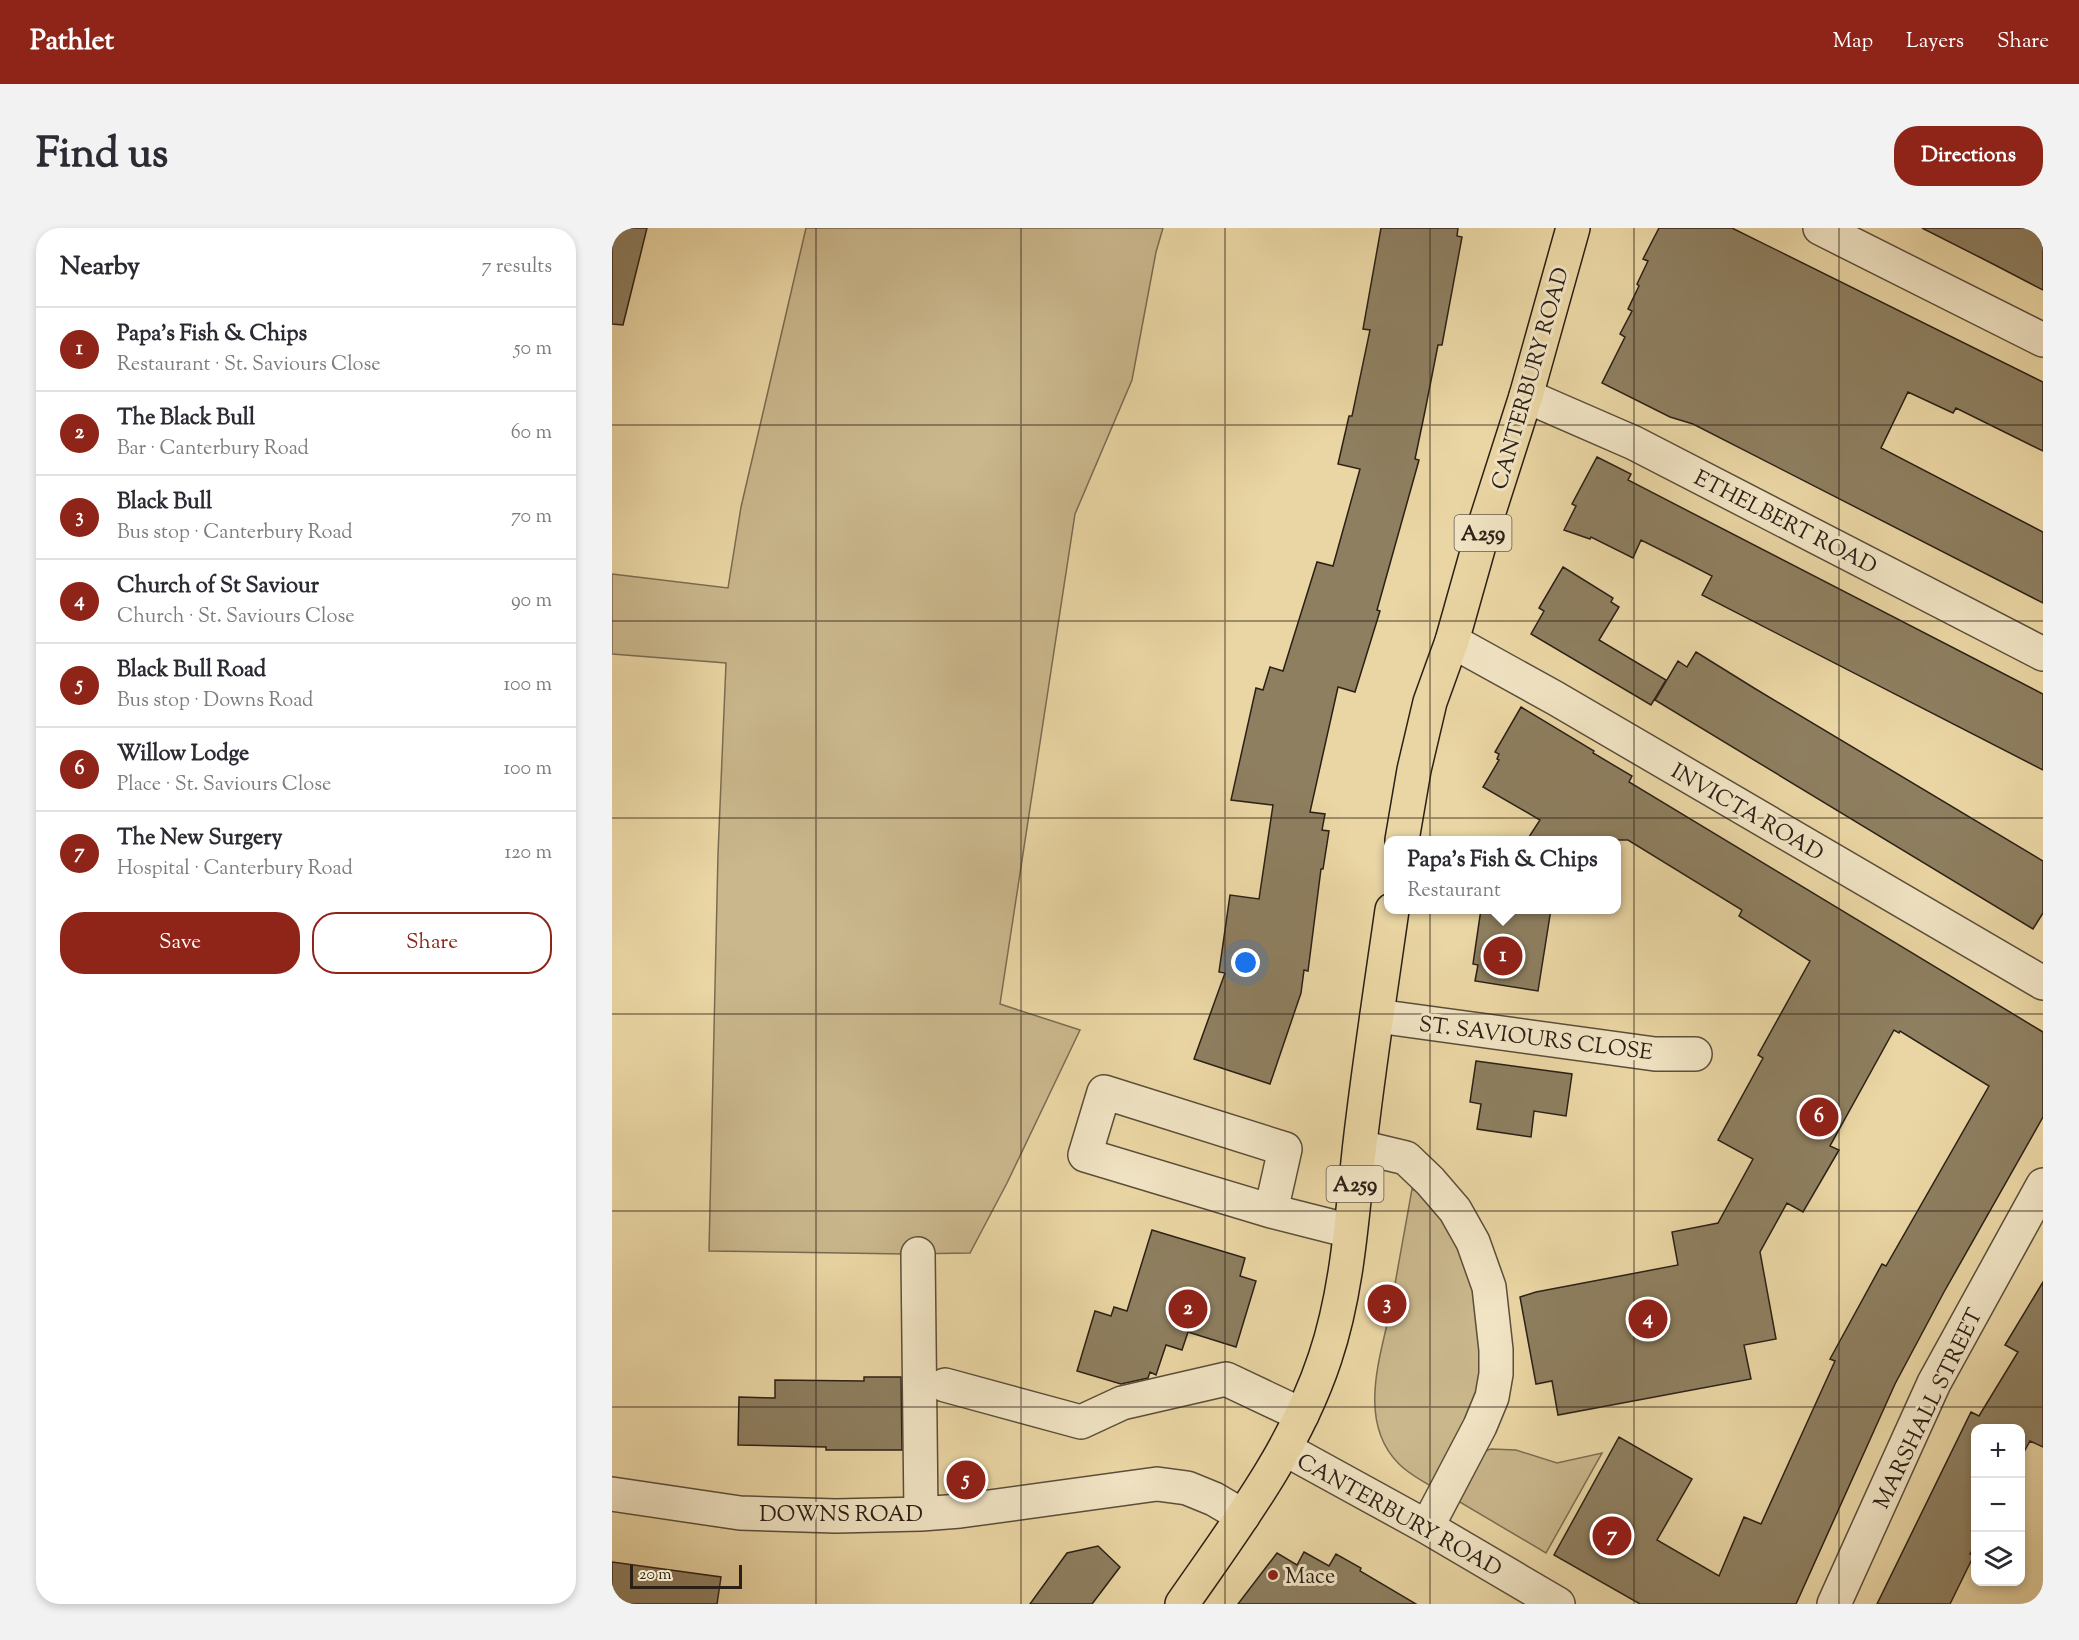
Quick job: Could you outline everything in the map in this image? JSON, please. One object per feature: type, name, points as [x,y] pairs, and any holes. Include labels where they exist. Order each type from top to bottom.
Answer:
[{"type":"highway","name":"CANTERBURY ROAD","points":[[1403,836],[1414,770],[1430,702],[1452,641],[1485,524],[1526,396],[1573,228]]},
{"type":"highway","name":"CANTERBURY ROAD","points":[[1285,1449],[1322,1366],[1333,1331],[1342,1286],[1391,914]]},
{"type":"highway","name":"A259","points":[[1182,1604],[1243,1516],[1285,1449]]},
{"type":"street","points":[[1820,228],[2043,340]]},
{"type":"street","name":"ETHELBERT ROAD","points":[[1526,396],[1634,443],[2043,654]]},
{"type":"street","name":"INVICTA ROAD","points":[[1452,641],[1555,698],[2043,983]]},
{"type":"street","name":"ST. SAVIOURS CLOSE","points":[[1377,1016],[1655,1054],[1695,1054]]},
{"type":"street","points":[[1271,1211],[1285,1149],[1104,1092],[1085,1155],[1271,1211],[1350,1231]]},
{"type":"street","points":[[1360,1147],[1406,1158],[1430,1181],[1455,1210],[1473,1242],[1489,1287],[1496,1350],[1496,1374],[1492,1397],[1480,1426],[1427,1527]]},
{"type":"street","name":"MARSHALL STREET","points":[[1834,1604],[1934,1383],[2043,1185]]},
{"type":"street","points":[[918,1254],[921,1514]]},
{"type":"street","points":[[945,1385],[1081,1422],[1122,1403],[1226,1379],[1302,1415]]},
{"type":"street","name":"CANTERBURY ROAD","points":[[1285,1449],[1427,1527],[1558,1604]]},
{"type":"street","name":"DOWNS ROAD","points":[[612,1494],[740,1513],[836,1516],[960,1511],[1157,1484],[1187,1488],[1214,1499],[1243,1516]]},
{"type":"shaded area","points":[[806,228],[1163,228],[1156,252],[1132,380],[1075,514],[1000,1004],[1080,1030],[1007,1183],[970,1253],[709,1251],[718,854],[726,663],[612,654],[612,574],[728,588],[741,507]]},
{"type":"shaded area","points":[[1412,1189],[1428,1197],[1467,1257],[1479,1286],[1483,1391],[1438,1490],[1412,1475],[1399,1464],[1387,1448],[1379,1431],[1375,1412],[1377,1373],[1389,1316],[1400,1318],[1404,1297],[1393,1295]]},
{"type":"shaded area","points":[[1491,1449],[1516,1450],[1557,1463],[1602,1453],[1546,1553],[1453,1498],[1475,1454]]},
{"type":"building","points":[[612,228],[647,228],[623,325],[612,324]]},
{"type":"building","points":[[1381,228],[1458,228],[1457,236],[1462,237],[1442,345],[1438,345],[1415,459],[1419,460],[1377,610],[1380,611],[1355,692],[1338,687],[1310,812],[1325,814],[1322,830],[1329,831],[1323,869],[1321,869],[1308,971],[1304,970],[1301,993],[1270,1084],[1194,1059],[1225,973],[1219,972],[1230,895],[1259,899],[1273,805],[1231,800],[1256,688],[1263,690],[1270,667],[1283,671],[1317,562],[1333,566],[1360,469],[1338,464],[1349,416],[1352,416],[1370,330],[1363,329]]},
{"type":"building","points":[[1659,228],[1732,228],[2043,382],[2043,451],[1956,408],[1953,413],[1908,392],[1881,448],[2043,532],[2043,603],[1693,424],[1670,417],[1602,383],[1625,337],[1620,334],[1632,311],[1628,309],[1648,261],[1643,259]]},
{"type":"building","points":[[1922,228],[2043,228],[2043,290],[1993,264]]},
{"type":"building","points":[[1597,457],[1631,474],[1628,480],[2043,694],[2043,770],[1702,595],[1712,576],[1681,560],[1641,540],[1633,558],[1591,537],[1590,539],[1564,530],[1576,506],[1572,504]]},
{"type":"building","points":[[1563,567],[1613,598],[1611,602],[1619,607],[1599,640],[1666,680],[1651,705],[1531,634],[1544,611],[1539,608]]},
{"type":"building","points":[[1696,652],[2043,861],[2043,913],[2033,929],[1655,700],[1678,661],[1687,667]]},
{"type":"building","points":[[1521,707],[1632,776],[1629,782],[2043,1032],[2043,1117],[1895,1384],[1796,1604],[1640,1604],[1554,1555],[1619,1437],[1692,1479],[1657,1540],[1719,1576],[1744,1517],[1761,1524],[1835,1361],[1830,1359],[1882,1264],[1886,1266],[1989,1086],[1900,1031],[1899,1033],[1894,1030],[1830,1146],[1839,1150],[1803,1212],[1787,1203],[1760,1252],[1776,1339],[1744,1345],[1751,1379],[1558,1415],[1552,1381],[1536,1384],[1520,1297],[1678,1265],[1672,1232],[1718,1223],[1753,1159],[1718,1140],[1763,1058],[1758,1055],[1810,961],[1739,916],[1742,910],[1628,840],[1621,840],[1621,836],[1530,836],[1540,820],[1483,787],[1499,760],[1497,759],[1499,754],[1495,752]]},
{"type":"building","points":[[1480,914],[1550,914],[1538,991],[1475,981],[1478,965],[1473,964]]},
{"type":"building","points":[[1476,1061],[1572,1074],[1566,1116],[1534,1111],[1531,1137],[1477,1129],[1481,1104],[1470,1102]]},
{"type":"building","points":[[1152,1230],[1245,1258],[1240,1276],[1256,1281],[1236,1347],[1188,1332],[1182,1350],[1166,1345],[1156,1375],[1150,1372],[1148,1378],[1121,1384],[1077,1371],[1095,1311],[1111,1316],[1114,1307],[1127,1311]]},
{"type":"building","points":[[2043,1282],[2043,1447],[2030,1441],[2025,1450],[2025,1424],[1971,1424],[1971,1561],[1950,1604],[1877,1604],[1971,1412],[1979,1416],[2018,1352],[2005,1345]]},
{"type":"building","points":[[864,1377],[901,1377],[902,1450],[826,1450],[826,1447],[738,1445],[739,1397],[775,1398],[775,1380],[864,1381]]},
{"type":"building","points":[[1098,1546],[1120,1567],[1092,1604],[1030,1604],[1067,1553]]},
{"type":"building","points":[[1304,1552],[1329,1566],[1336,1554],[1416,1604],[1238,1604],[1277,1553],[1297,1565]]},
{"type":"building","points":[[612,1562],[721,1577],[717,1604],[612,1604]]},
{"type":"place","name":"Papa's Fish & Chips","points":[[1503,956]]},
{"type":"place","name":"Willow Lodge","points":[[1819,1117]]},
{"type":"place","name":"Black Bull","points":[[1387,1304]]},
{"type":"place","name":"The Black Bull","points":[[1188,1309]]},
{"type":"place","name":"Church of St Saviour","points":[[1648,1319]]},
{"type":"place","name":"Black Bull Road","points":[[966,1480]]},
{"type":"place","name":"The New Surgery","points":[[1612,1536]]},
{"type":"place","name":"Mace","points":[[1273,1575]]}]
